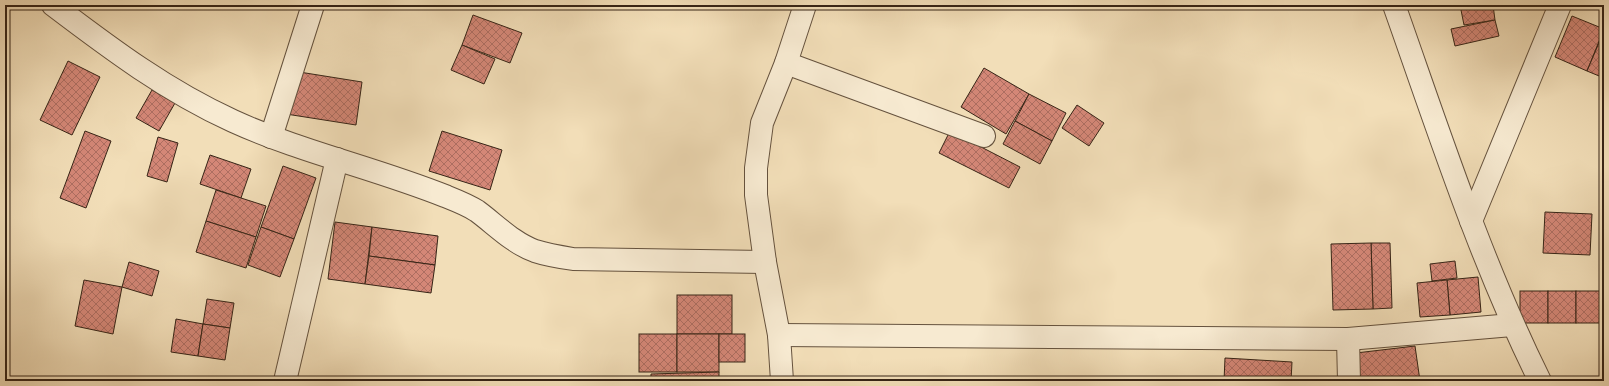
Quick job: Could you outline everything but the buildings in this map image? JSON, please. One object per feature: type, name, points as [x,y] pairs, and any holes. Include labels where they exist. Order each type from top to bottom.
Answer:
[{"type":"street","points":[[53,5],[97,40],[138,68],[171,88],[233,121],[271,137],[445,196],[476,210],[521,243],[534,250],[553,256],[573,259],[765,262]]},
{"type":"street","points":[[271,137],[313,5]]},
{"type":"street","points":[[782,381],[778,335],[765,262],[756,195],[757,156],[762,123],[786,62],[805,5]]},
{"type":"street","points":[[1394,5],[1471,221],[1512,325],[1540,381]]},
{"type":"street","points":[[1471,221],[1560,5]]},
{"type":"street","points":[[786,62],[984,136]]},
{"type":"street","points":[[285,381],[336,159]]},
{"type":"street","points":[[778,335],[1348,339],[1512,325]]},
{"type":"street","points":[[1348,339],[1349,381]]}]
